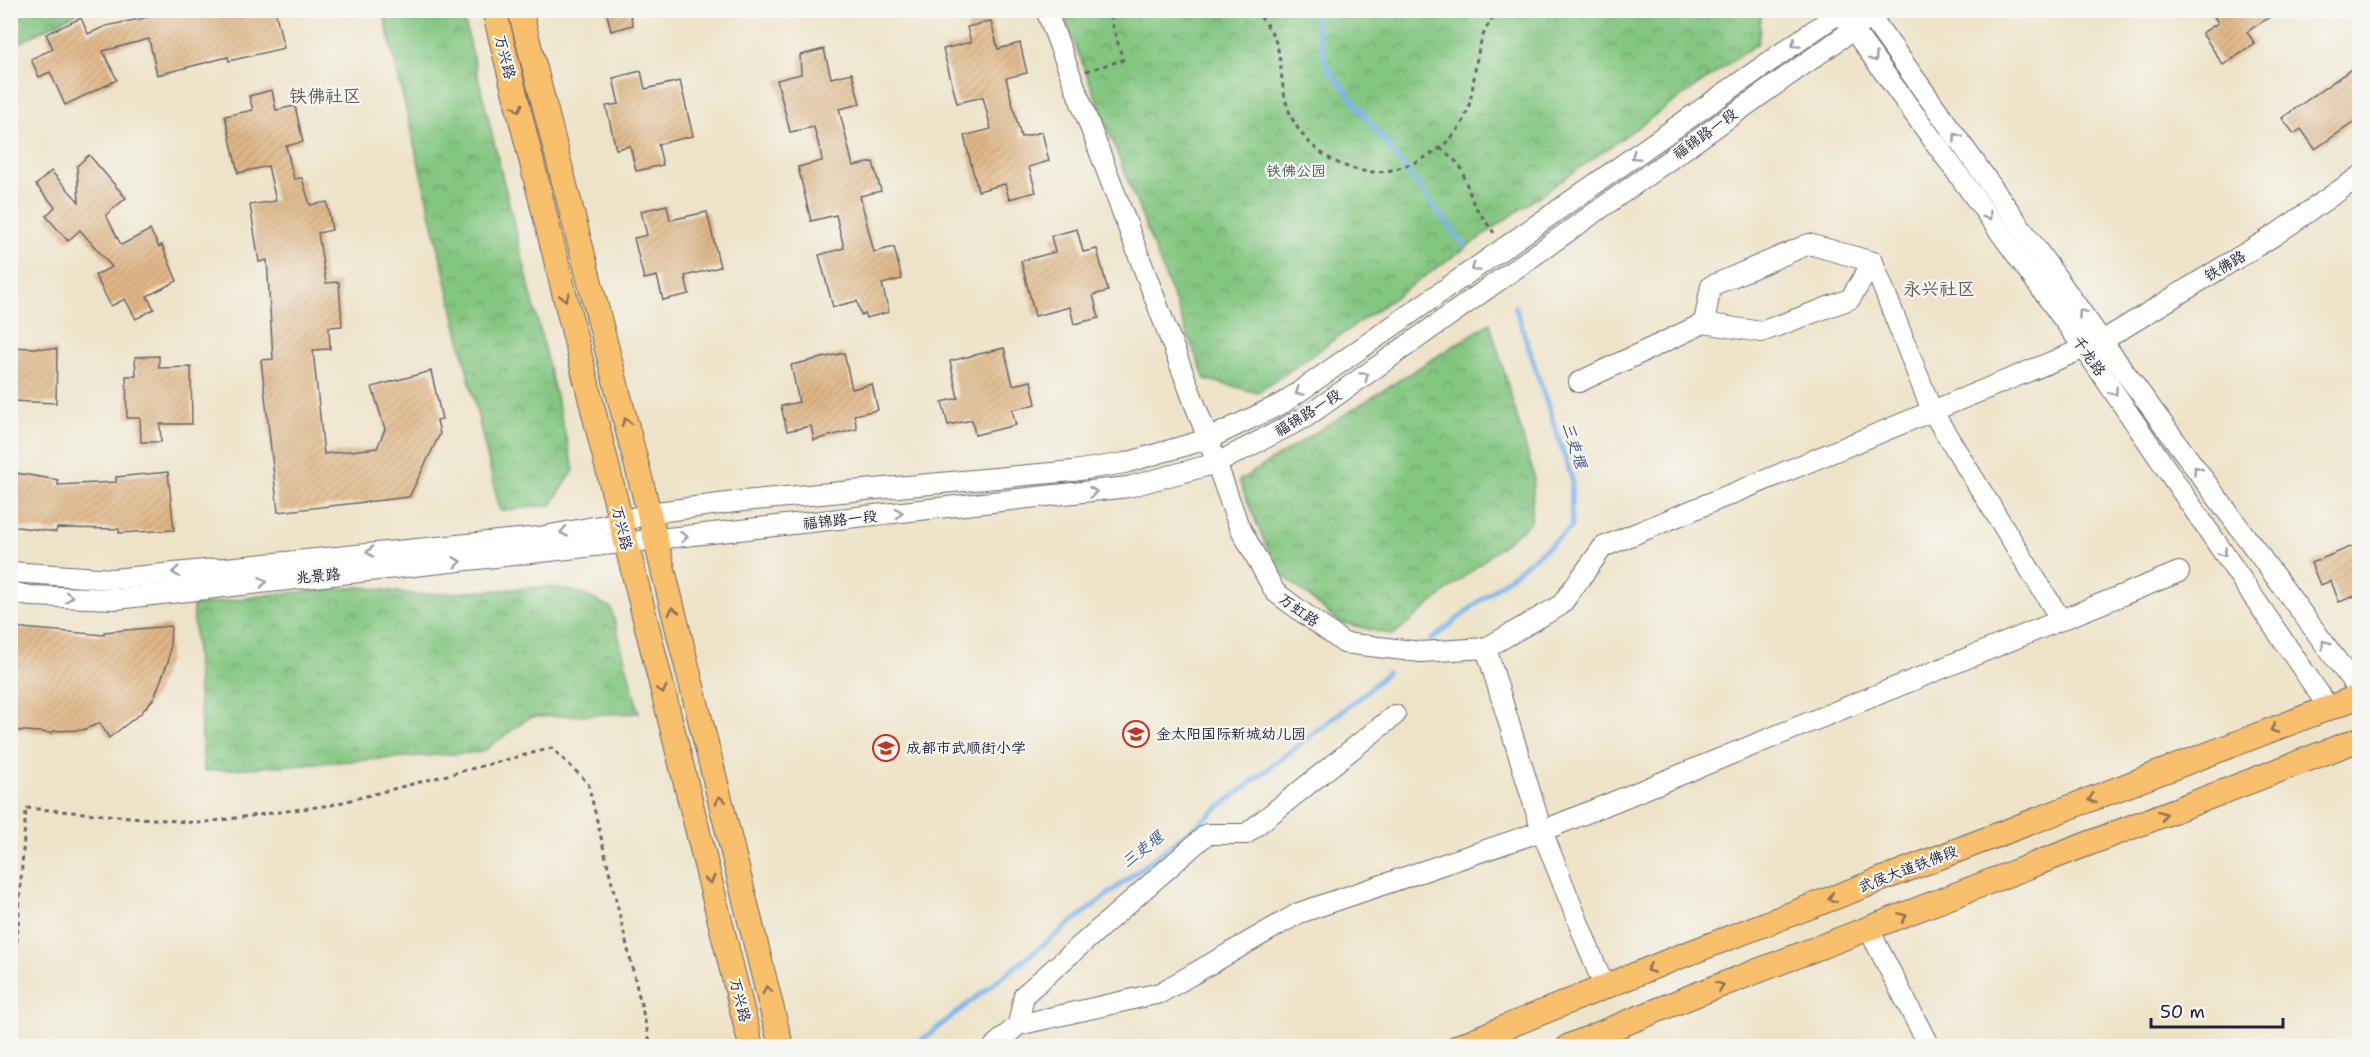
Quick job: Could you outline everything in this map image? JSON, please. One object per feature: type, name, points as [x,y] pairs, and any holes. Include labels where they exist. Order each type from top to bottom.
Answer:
[{"type":"main road","name":"万兴路","points":[[494,10],[751,1047]]},
{"type":"main road","points":[[520,10],[656,540],[781,1047]]},
{"type":"main road","name":"武侯大道铁佛段","points":[[1459,1047],[1604,987],[2360,696]]},
{"type":"main road","points":[[1569,1047],[1690,997],[2357,745],[2329,708]]},
{"type":"street","name":"万虹路","points":[[1046,10],[1238,524],[1275,592],[1344,643],[1421,652],[1486,648]]},
{"type":"street","name":"福锦路一段","points":[[624,533],[649,513],[743,501],[1073,471],[1125,463],[1208,439],[1283,403],[1841,11]]},
{"type":"street","name":"千龙路","points":[[1841,11],[1853,30],[2093,345],[2360,692]]},
{"type":"street","name":"福锦路一段","points":[[624,533],[656,540],[1128,488],[1217,463],[1306,417],[1853,30],[1873,13]]},
{"type":"street","name":"千龙路","points":[[1873,13],[2093,345],[2329,708]]},
{"type":"street","name":"铁佛路","points":[[1486,648],[1560,605],[1603,547],[2093,345],[2275,235],[2360,176]]},
{"type":"street","points":[[1704,323],[1711,286],[1809,244],[1873,262]]},
{"type":"street","points":[[1579,381],[1704,323],[1761,332],[1850,299],[1873,262]]},
{"type":"street","points":[[1873,262],[1932,411],[2061,620]]},
{"type":"street","name":"兆景路","points":[[10,572],[113,579],[539,537],[624,533]]},
{"type":"street","name":"兆景路","points":[[10,592],[30,596],[116,599],[624,533]]},
{"type":"street","points":[[995,1044],[1018,1026],[1160,993],[1299,913],[1542,831],[2179,572]]},
{"type":"street","points":[[1486,648],[1542,831],[1604,987]]},
{"type":"street","points":[[1018,1026],[1024,995],[1207,834],[1246,834],[1395,715]]},
{"type":"street","points":[[1869,930],[1929,1047]]},
{"type":"path","points":[[1070,75],[1123,60],[1108,10]]},
{"type":"path","points":[[1110,18],[1132,10]]},
{"type":"path","points":[[1254,10],[1270,26],[1278,44],[1289,112],[1303,133],[1326,157],[1347,168],[1368,172],[1390,171],[1424,159],[1440,148],[1461,124],[1482,37],[1493,17],[1500,10]]},
{"type":"path","points":[[1440,148],[1460,165],[1474,205],[1504,248]]},
{"type":"path","points":[[10,1041],[26,808],[199,823],[331,805],[552,748],[588,783],[651,1047]]},
{"type":"green space","points":[[11,10],[80,10],[80,11],[11,47]]},
{"type":"green space","points":[[383,11],[462,11],[574,470],[551,505],[500,511]]},
{"type":"green space","name":"铁佛公园","points":[[1062,11],[1762,11],[1758,43],[1258,393],[1205,379]]},
{"type":"green space","points":[[1490,323],[1534,476],[1531,522],[1393,635],[1339,622],[1276,569],[1239,481]]},
{"type":"green space","points":[[362,587],[417,595],[552,587],[581,593],[611,608],[639,713],[530,717],[482,752],[204,771],[193,606],[275,594]]},
{"type":"building","points":[[147,10],[275,10],[284,48],[229,61],[228,57],[157,75],[149,39],[103,51],[117,80],[65,105],[50,72],[39,77],[31,59],[53,49],[46,34],[81,18],[88,34],[106,26],[149,17]]},
{"type":"building","points":[[606,10],[629,10],[633,25],[611,31]]},
{"type":"building","points":[[2210,10],[2280,10],[2247,32],[2255,44],[2223,65],[2202,33],[2218,23]]},
{"type":"building","points":[[991,21],[998,49],[1020,43],[1027,73],[1006,78],[1021,137],[1042,132],[1049,161],[1029,167],[1036,192],[1009,199],[1005,184],[978,191],[964,136],[991,129],[983,97],[957,103],[943,49],[971,42],[967,27]]},
{"type":"building","points":[[824,49],[831,78],[852,73],[860,104],[839,109],[853,166],[873,162],[881,191],[860,196],[874,252],[894,247],[902,279],[882,284],[889,312],[866,318],[865,314],[861,315],[857,301],[833,307],[819,255],[844,248],[836,215],[811,221],[798,167],[822,161],[821,154],[814,127],[790,132],[777,80],[801,74],[800,55]]},
{"type":"building","points":[[2360,63],[2360,118],[2315,149],[2301,129],[2294,134],[2282,118]]},
{"type":"building","points":[[641,71],[645,89],[680,81],[693,136],[658,144],[663,165],[636,171],[630,146],[616,149],[606,106],[619,104],[613,78]]},
{"type":"building","points":[[272,90],[276,110],[295,106],[303,142],[286,146],[294,179],[302,178],[310,205],[327,202],[332,230],[318,233],[326,283],[339,282],[342,326],[329,327],[330,349],[313,350],[324,454],[377,448],[385,429],[372,387],[431,371],[442,419],[437,420],[440,434],[409,497],[278,512],[261,360],[273,359],[267,260],[259,262],[250,205],[276,201],[268,166],[238,173],[225,116],[253,110],[249,96]]},
{"type":"building","points":[[89,155],[126,198],[106,215],[121,245],[150,230],[159,247],[162,245],[177,281],[147,296],[154,309],[136,319],[125,299],[111,306],[95,275],[112,267],[80,230],[68,241],[46,216],[55,207],[36,185],[51,171],[79,202],[77,166]]},
{"type":"building","points":[[667,205],[670,220],[707,212],[720,267],[685,276],[689,294],[663,300],[657,276],[644,279],[634,238],[647,235],[641,211]]},
{"type":"building","points":[[1077,229],[1083,252],[1097,249],[1108,291],[1093,295],[1099,318],[1074,324],[1070,307],[1035,316],[1021,261],[1055,252],[1051,236]]},
{"type":"building","points":[[10,347],[57,349],[56,403],[10,401]]},
{"type":"building","points":[[1004,348],[1013,385],[1031,381],[1036,404],[1012,410],[1016,425],[975,435],[972,420],[948,425],[942,402],[958,398],[950,361]]},
{"type":"building","points":[[844,353],[852,389],[872,384],[878,410],[854,415],[857,429],[814,440],[811,426],[787,431],[781,406],[799,402],[791,365]]},
{"type":"building","points":[[159,356],[159,368],[191,367],[192,424],[160,424],[161,442],[141,442],[140,418],[127,418],[126,376],[136,376],[135,357]]},
{"type":"building","points":[[10,472],[58,480],[58,485],[116,482],[116,477],[168,472],[174,530],[119,533],[119,529],[57,528],[56,532],[10,526]]},
{"type":"building","points":[[2360,543],[2360,594],[2339,602],[2331,581],[2320,585],[2311,563]]},
{"type":"building","points":[[171,626],[169,659],[154,698],[141,713],[109,738],[100,723],[83,730],[53,731],[52,733],[10,730],[10,627],[104,635],[104,632]]},
{"type":"waterway","name":"三吏堰","points":[[1313,10],[1326,65],[1464,245]]},
{"type":"waterway","name":"三吏堰","points":[[1431,640],[1571,528],[1572,479],[1515,306]]},
{"type":"waterway","name":"三吏堰","points":[[914,1046],[1360,697],[1387,673]]},
{"type":"place","name":"金太阳国际新城幼儿园","points":[[1136,734]]},
{"type":"place","name":"成都市武顺街小学","points":[[886,748]]},
{"type":"district","name":"铁佛社区","points":[[325,96]]},
{"type":"district","name":"永兴社区","points":[[1939,289]]}]
